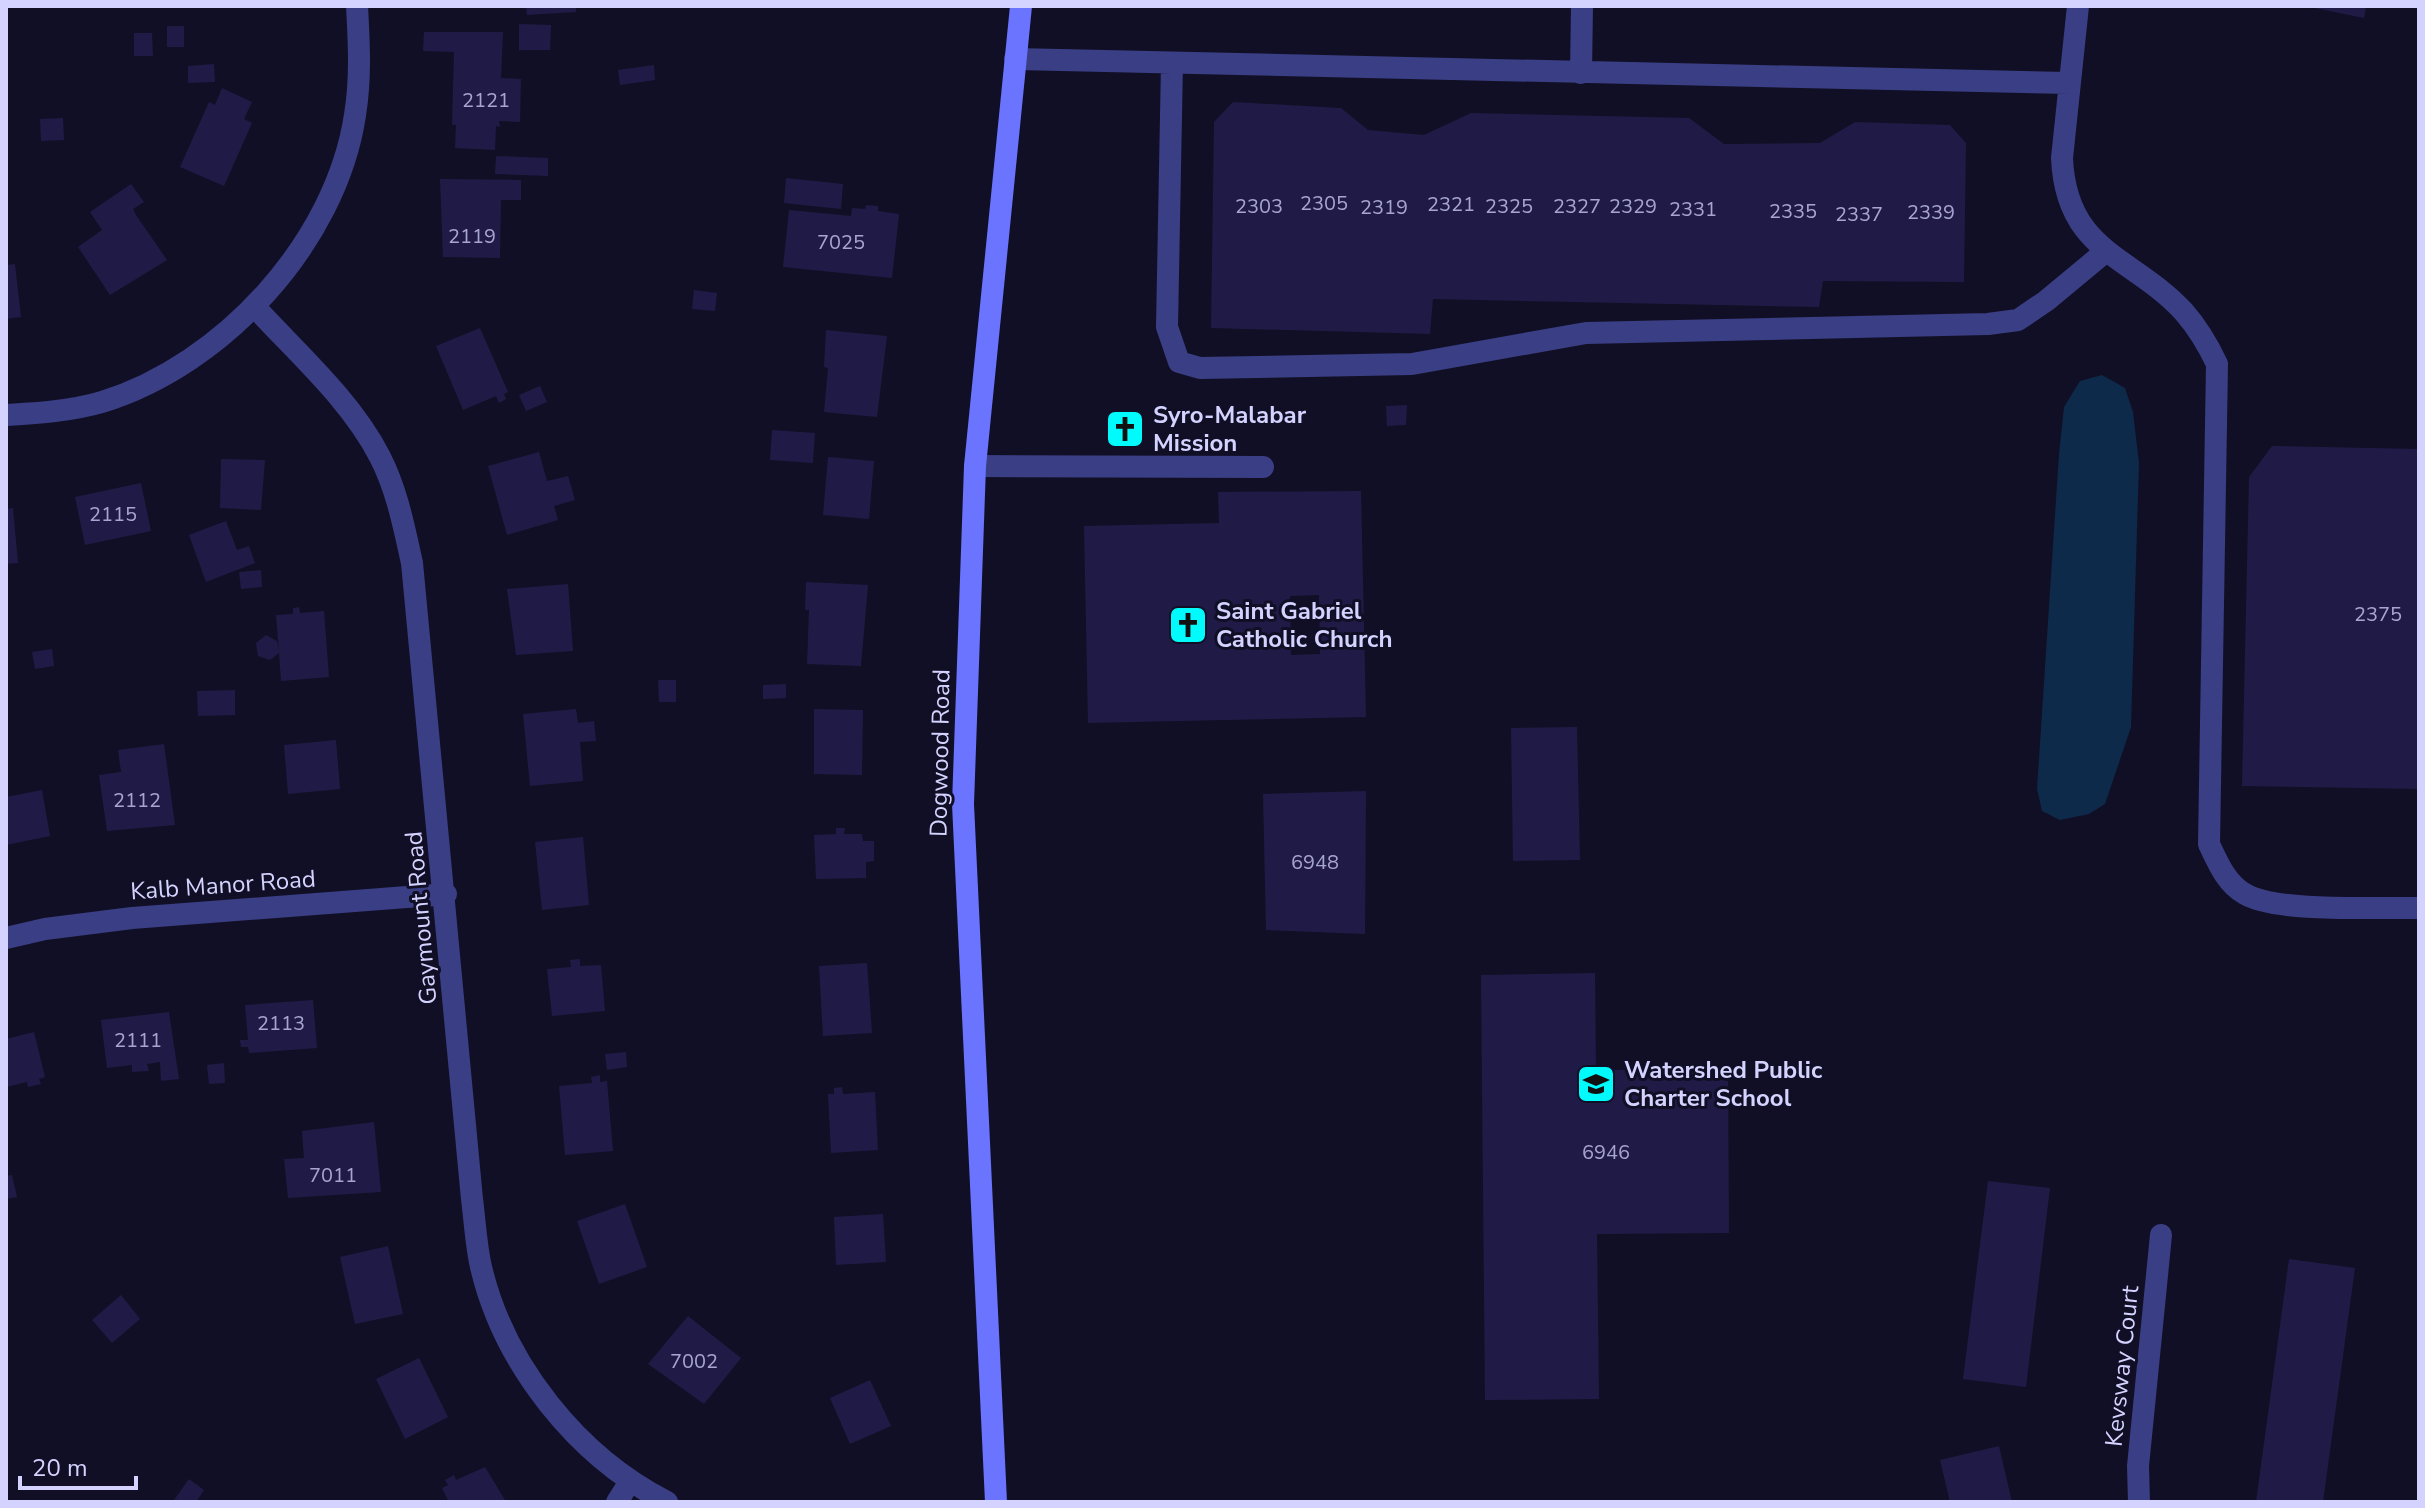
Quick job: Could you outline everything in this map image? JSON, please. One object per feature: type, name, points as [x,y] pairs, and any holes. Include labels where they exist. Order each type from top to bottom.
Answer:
[{"type":"main road","name":"Dogwood Road","points":[[996,1502],[963,804],[975,466],[1021,6]]},
{"type":"street","points":[[6,415],[101,402],[148,384],[196,355],[254,306],[320,218],[341,171],[355,117],[360,58],[357,6]]},
{"type":"street","points":[[1581,73],[1582,6]]},
{"type":"street","points":[[2078,6],[2069,83],[2063,184],[2071,209],[2105,252],[2182,310],[2206,341],[2217,364],[2209,844],[2223,874],[2245,894],[2272,904],[2419,908]]},
{"type":"street","points":[[1015,59],[2069,83]]},
{"type":"street","points":[[1172,63],[1167,327],[1179,362],[1200,368],[1412,364],[1586,333],[1988,324],[2018,320],[2105,252]]},
{"type":"street","name":"Gaymount Road","points":[[254,306],[346,406],[379,456],[397,499],[412,563],[481,1266],[499,1322],[529,1377],[623,1492],[667,1502]]},
{"type":"street","points":[[975,466],[1263,467]]},
{"type":"street","name":"Kalb Manor Road","points":[[6,938],[45,929],[132,918],[446,894]]},
{"type":"street","name":"Kevsway Court","points":[[2139,1502],[2138,1466],[2161,1235]]},
{"type":"water","points":[[2102,375],[2125,388],[2133,412],[2139,463],[2131,727],[2105,804],[2089,814],[2060,820],[2042,811],[2037,789],[2059,454],[2064,407],[2080,381]]},
{"type":"building","points":[[526,6],[576,6],[576,12],[527,15]]},
{"type":"building","points":[[2305,6],[2366,6],[2364,18]]},
{"type":"building","points":[[519,24],[551,25],[550,50],[519,50]]},
{"type":"building","points":[[167,26],[184,26],[184,47],[167,47]]},
{"type":"building","points":[[424,32],[503,32],[501,78],[521,79],[520,122],[499,121],[495,150],[455,148],[456,125],[452,125],[454,52],[423,51]]},
{"type":"building","points":[[134,33],[152,33],[153,56],[134,56]]},
{"type":"building","points":[[214,64],[215,82],[188,83],[188,66]]},
{"type":"building","points":[[654,65],[655,80],[620,85],[618,70]]},
{"type":"building","points":[[222,88],[252,102],[244,119],[252,123],[224,186],[180,167],[209,102],[215,105]]},
{"type":"building","points":[[1233,102],[1341,108],[1368,130],[1424,135],[1471,113],[1689,118],[1724,144],[1820,143],[1855,122],[1950,125],[1966,143],[1964,282],[1823,281],[1819,307],[1433,299],[1430,334],[1211,328],[1214,122]]},
{"type":"building","points":[[63,118],[64,140],[41,141],[40,119]]},
{"type":"building","points":[[496,156],[548,158],[548,176],[495,174]]},
{"type":"building","points":[[786,178],[843,184],[841,209],[784,203]]},
{"type":"building","points":[[440,179],[521,180],[521,200],[501,200],[500,258],[443,257]]},
{"type":"building","points":[[131,184],[144,202],[133,209],[167,260],[110,295],[78,247],[102,230],[90,212]]},
{"type":"building","points":[[866,205],[878,206],[878,211],[899,214],[892,278],[783,267],[789,210],[851,216],[852,208],[865,209]]},
{"type":"building","points":[[15,264],[21,317],[6,319],[6,265]]},
{"type":"building","points":[[694,290],[717,293],[715,311],[692,309]]},
{"type":"building","points":[[480,328],[508,392],[504,394],[506,399],[499,403],[496,396],[463,410],[436,346]]},
{"type":"building","points":[[826,330],[887,336],[877,417],[824,412],[828,368],[824,367]]},
{"type":"building","points":[[540,386],[547,402],[526,411],[519,395]]},
{"type":"building","points":[[1407,405],[1406,425],[1387,426],[1386,406]]},
{"type":"building","points":[[772,430],[815,433],[813,463],[770,460]]},
{"type":"building","points":[[2272,446],[2419,449],[2419,789],[2242,786],[2249,477]]},
{"type":"building","points":[[539,452],[547,481],[568,476],[575,500],[554,506],[558,520],[507,535],[488,466]]},
{"type":"building","points":[[828,457],[874,461],[869,519],[823,515]]},
{"type":"building","points":[[221,459],[265,460],[261,510],[220,508]]},
{"type":"building","points":[[141,483],[151,531],[85,545],[75,497]]},
{"type":"building","name":"Saint Gabriel Catholic Church","points":[[1361,491],[1366,717],[1088,723],[1084,526],[1219,523],[1218,492]],"holes":[[[1319,595],[1320,654],[1291,655],[1290,596]]]},
{"type":"building","points":[[13,508],[18,563],[6,564],[6,509]]},
{"type":"building","points":[[226,521],[237,550],[249,546],[255,563],[206,582],[189,535]]},
{"type":"building","points":[[261,570],[262,587],[241,589],[239,572]]},
{"type":"building","points":[[806,582],[868,585],[861,666],[807,664],[809,610],[805,610]]},
{"type":"building","points":[[568,584],[573,651],[516,655],[507,589]]},
{"type":"building","points":[[299,607],[300,613],[324,611],[329,677],[281,681],[279,653],[270,660],[258,656],[256,643],[266,635],[277,641],[279,651],[276,615],[293,614],[293,608]]},
{"type":"building","points":[[52,649],[54,666],[35,669],[32,652]]},
{"type":"building","points":[[658,680],[676,680],[676,702],[659,702]]},
{"type":"building","points":[[786,684],[786,698],[763,699],[763,685]]},
{"type":"building","points":[[235,690],[235,715],[198,716],[197,691]]},
{"type":"building","points":[[576,709],[578,723],[594,721],[596,741],[580,742],[583,781],[530,786],[523,714]]},
{"type":"building","points":[[814,709],[863,710],[862,775],[814,774]]},
{"type":"building","points":[[1577,727],[1580,860],[1513,861],[1511,728]]},
{"type":"building","points":[[336,740],[340,789],[288,794],[284,745]]},
{"type":"building","points":[[164,744],[175,825],[107,831],[99,775],[121,772],[118,750]]},
{"type":"building","points":[[42,790],[50,836],[6,845],[6,797]]},
{"type":"building","points":[[1366,791],[1365,934],[1266,930],[1263,794]]},
{"type":"building","points":[[836,828],[845,828],[844,834],[862,834],[863,841],[874,841],[874,861],[866,862],[866,878],[816,879],[814,835],[836,834]]},
{"type":"building","points":[[583,837],[589,905],[542,910],[535,842]]},
{"type":"building","points":[[580,959],[580,966],[601,965],[605,1011],[552,1016],[547,969],[571,967],[570,960]]},
{"type":"building","points":[[867,963],[872,1033],[823,1036],[819,966]]},
{"type":"building","name":"Watershed Public Charter School","points":[[1595,973],[1596,1070],[1728,1069],[1729,1233],[1597,1234],[1599,1399],[1485,1400],[1481,975]]},
{"type":"building","points":[[313,1000],[317,1048],[249,1053],[248,1047],[241,1047],[240,1040],[248,1040],[245,1005]]},
{"type":"building","points":[[169,1012],[179,1079],[161,1081],[160,1062],[147,1064],[149,1071],[132,1072],[132,1065],[107,1068],[101,1020]]},
{"type":"building","points":[[34,1032],[45,1077],[39,1079],[41,1084],[28,1087],[27,1082],[6,1087],[6,1039]]},
{"type":"building","points":[[626,1052],[627,1067],[607,1070],[605,1054]]},
{"type":"building","points":[[224,1063],[225,1083],[209,1084],[207,1065]]},
{"type":"building","points":[[600,1075],[600,1082],[607,1081],[613,1151],[565,1155],[559,1086],[592,1083],[591,1077]]},
{"type":"building","points":[[842,1087],[843,1094],[875,1092],[878,1150],[831,1153],[828,1094],[834,1094],[834,1088]]},
{"type":"building","points":[[374,1122],[381,1192],[288,1198],[284,1159],[304,1158],[302,1131]]},
{"type":"building","points":[[12,1175],[17,1197],[6,1199],[6,1176]]},
{"type":"building","points":[[1988,1181],[2050,1188],[2026,1387],[1963,1379]]},
{"type":"building","points":[[625,1204],[647,1267],[599,1284],[577,1221]]},
{"type":"building","points":[[883,1214],[886,1262],[836,1265],[834,1217]]},
{"type":"building","points":[[388,1246],[403,1314],[355,1324],[340,1257]]},
{"type":"building","points":[[2289,1259],[2355,1268],[2323,1502],[2256,1502]]},
{"type":"building","points":[[121,1295],[140,1319],[112,1343],[92,1320]]},
{"type":"building","points":[[688,1316],[741,1358],[704,1404],[648,1364]]},
{"type":"building","points":[[419,1358],[448,1417],[405,1439],[376,1379]]},
{"type":"building","points":[[870,1380],[891,1426],[850,1444],[830,1398]]},
{"type":"building","points":[[1999,1446],[2012,1502],[1950,1502],[1940,1460]]},
{"type":"building","points":[[485,1467],[505,1500],[449,1502],[442,1488],[448,1485],[445,1480],[454,1475],[456,1480]]},
{"type":"building","points":[[189,1479],[204,1490],[196,1502],[177,1502],[174,1500]]},
{"type":"place","name":"Syro-Malabar Mission","points":[[1125,429]]},
{"type":"place","name":"Saint Gabriel Catholic Church","points":[[1188,625]]},
{"type":"place","name":"Watershed Public Charter School","points":[[1596,1084]]}]
